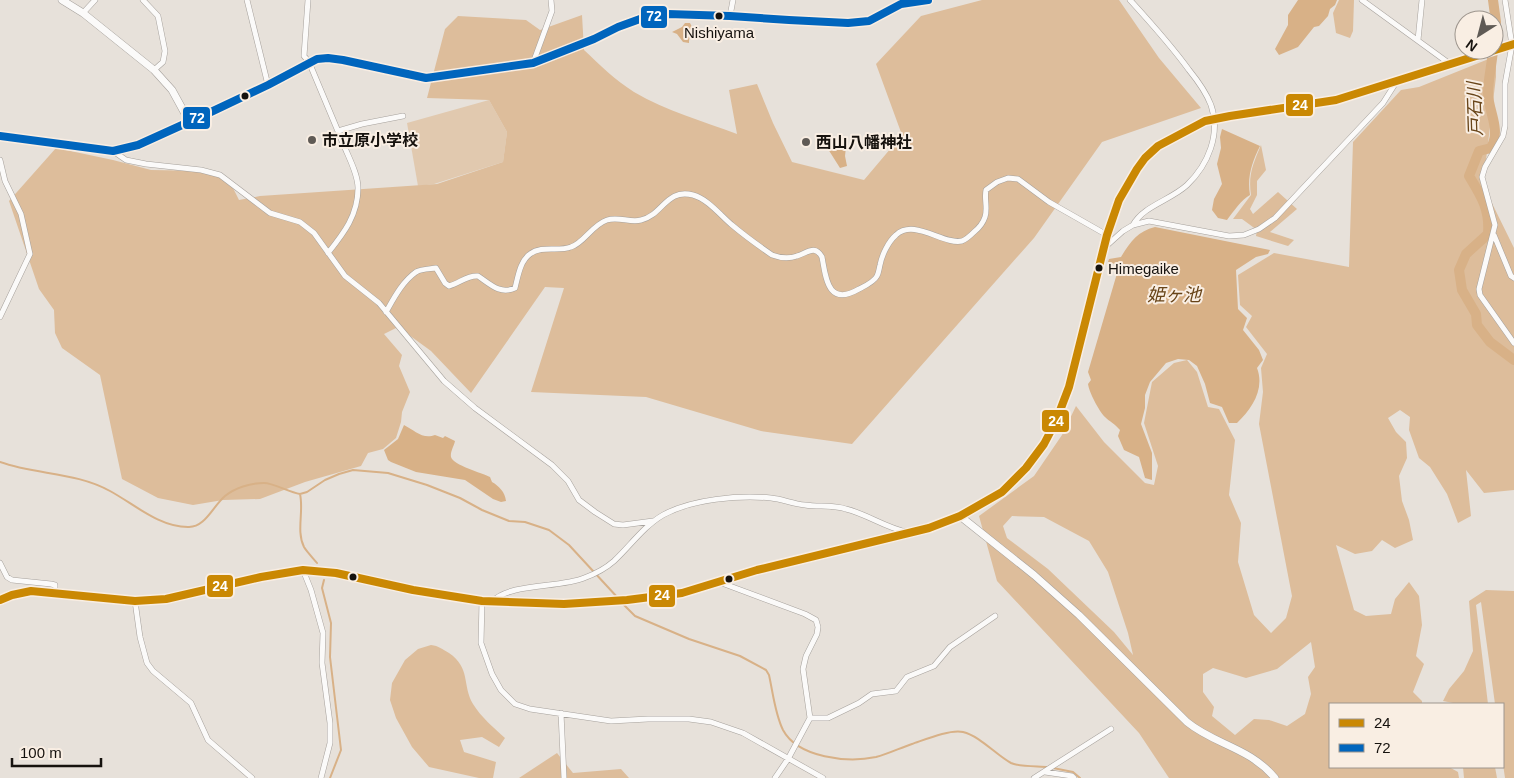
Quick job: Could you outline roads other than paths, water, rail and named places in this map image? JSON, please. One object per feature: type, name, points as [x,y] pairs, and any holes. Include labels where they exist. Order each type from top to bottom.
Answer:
[{"type":"main road","points":[[62,0],[83,13],[154,70],[172,90],[189,121]]},
{"type":"main road","points":[[0,136],[113,152],[138,145],[268,85],[317,59],[336,59],[426,78],[533,63],[594,39],[618,26],[640,19],[668,14],[789,20],[869,21],[900,4],[928,0]]},
{"type":"main road","points":[[0,600],[31,591],[135,601],[166,599],[261,577],[303,570],[336,573],[413,590],[482,601],[564,604],[627,600],[682,593],[757,570],[928,528],[960,516],[1002,492],[1026,468],[1044,444],[1056,421],[1069,387],[1107,235],[1119,200],[1144,158],[1158,146],[1194,126],[1214,119],[1336,100],[1511,45]]},
{"type":"main road","points":[[960,516],[1034,575],[1079,615],[1196,730],[1229,744],[1249,756],[1266,767],[1275,778]]},
{"type":"street","points":[[83,13],[95,0]]},
{"type":"street","points":[[143,0],[158,16],[165,52],[163,62],[154,70]]},
{"type":"street","points":[[248,0],[268,85]]},
{"type":"street","points":[[308,0],[304,56],[309,62],[358,183],[350,224],[328,253]]},
{"type":"street","points":[[533,63],[552,11],[551,0]]},
{"type":"street","points":[[730,16],[733,0]]},
{"type":"street","points":[[1130,0],[1171,44],[1203,88],[1211,106],[1214,119],[1214,142],[1200,169],[1188,184],[1137,218],[1133,225]]},
{"type":"street","points":[[1362,0],[1450,64]]},
{"type":"street","points":[[1418,40],[1422,0]]},
{"type":"street","points":[[1505,0],[1511,45],[1505,84],[1505,126],[1503,136],[1485,167],[1482,177],[1495,225],[1479,289],[1482,301],[1514,343]]},
{"type":"street","points":[[1104,248],[1123,231],[1133,225],[1149,221],[1229,236],[1259,229],[1275,218],[1383,103],[1397,81]]},
{"type":"street","points":[[338,131],[403,116]]},
{"type":"street","points":[[113,152],[126,160],[201,170],[220,175],[270,213],[300,222],[314,233],[345,276],[378,303],[453,390],[552,465],[568,482],[579,500],[614,524],[623,525],[653,521]]},
{"type":"street","points":[[0,160],[5,181],[21,214],[30,254],[0,317]]},
{"type":"street","points":[[386,312],[396,294],[406,282],[416,272],[424,269],[436,268],[449,286],[469,277],[478,276],[500,290],[509,291],[515,288],[520,269],[528,255],[532,252],[575,246],[595,226],[606,220],[614,218],[642,220],[654,214],[676,194],[701,198],[772,256],[787,258],[809,250],[815,250],[822,256],[826,281],[830,289],[836,294],[842,295],[851,294],[875,279],[884,252],[896,234],[904,230],[923,232],[955,241],[966,239],[978,229],[986,217],[986,190],[997,182],[1008,178],[1018,180],[1048,202],[1107,235]]},
{"type":"street","points":[[1494,235],[1511,276],[1514,278]]},
{"type":"street","points":[[493,601],[509,591],[582,579],[601,571],[653,521],[687,504],[717,500],[773,498],[795,504],[847,509],[909,533]]},
{"type":"street","points":[[0,563],[7,577],[12,580],[51,584],[54,585],[55,592]]},
{"type":"street","points":[[303,570],[323,632],[322,664],[330,723],[330,743],[321,778]]},
{"type":"street","points":[[719,582],[805,614],[816,620],[817,634],[806,656],[803,669],[810,718],[788,759],[775,778]]},
{"type":"street","points":[[135,601],[140,637],[147,663],[153,671],[191,703],[208,740],[252,778]]},
{"type":"street","points":[[482,601],[481,643],[492,674],[501,690],[521,706],[611,721],[648,718],[689,719],[711,722],[743,733],[823,778]]},
{"type":"street","points":[[810,718],[828,718],[859,703],[872,694],[896,691],[907,677],[934,666],[950,647],[995,616]]},
{"type":"street","points":[[561,713],[564,778]]},
{"type":"street","points":[[1034,778],[1111,729]]},
{"type":"street","points":[[1044,772],[1072,776],[1074,778]]},
{"type":"water","points":[[1298,0],[1337,0],[1330,9],[1328,16],[1319,26],[1314,27],[1298,47],[1279,55],[1275,49],[1288,25],[1288,15]]},
{"type":"water","points":[[685,23],[690,23],[695,33],[690,37],[689,43],[683,42],[677,34],[672,32],[682,27]]},
{"type":"water","points":[[1222,129],[1260,146],[1251,170],[1249,182],[1250,195],[1227,220],[1218,218],[1212,210],[1214,199],[1222,184],[1217,164],[1221,148],[1220,137]]},
{"type":"water","points":[[846,147],[847,166],[840,168],[828,149]]},
{"type":"water","name":"姫ヶ池","points":[[1155,227],[1270,250],[1268,254],[1256,257],[1236,270],[1238,309],[1247,318],[1243,330],[1259,350],[1263,360],[1257,368],[1259,383],[1256,398],[1237,423],[1229,423],[1222,407],[1210,403],[1205,384],[1197,366],[1189,360],[1178,359],[1166,363],[1150,382],[1145,395],[1145,408],[1141,424],[1152,453],[1152,480],[1145,478],[1139,457],[1124,450],[1118,436],[1120,430],[1105,417],[1097,406],[1088,384],[1091,380],[1088,372],[1118,270],[1115,264],[1108,262],[1109,259],[1121,257],[1135,238],[1144,231]]},
{"type":"water","points":[[404,425],[419,434],[426,436],[435,435],[443,438],[445,436],[455,441],[451,455],[453,460],[462,466],[490,477],[492,482],[503,492],[506,501],[501,502],[493,499],[465,480],[416,472],[388,460],[384,450],[398,439]]},
{"type":"waterway","name":"戸石川","points":[[1493,0],[1494,10]]},
{"type":"waterway","name":"戸石川","points":[[1492,60],[1488,94],[1495,128],[1494,141],[1491,148],[1479,151],[1469,176],[1486,210],[1488,234],[1466,254],[1459,270],[1462,290],[1476,314],[1477,325],[1490,342],[1514,360]]},
{"type":"waterway","points":[[0,462],[84,480],[110,491],[157,519],[177,526],[188,527],[199,524],[204,520],[229,493],[248,485],[268,483],[300,494],[307,492],[325,480],[353,470],[388,473],[460,498],[482,510],[509,521],[525,522],[549,530],[569,545],[618,598]]},
{"type":"waterway","points":[[300,494],[302,541],[305,549],[317,563]]},
{"type":"waterway","points":[[324,580],[322,588],[331,623],[330,657],[341,750],[330,778]]},
{"type":"waterway","points":[[621,602],[635,616],[689,639],[740,656],[766,670],[769,675],[776,710],[783,730],[800,747],[812,752],[838,758],[865,759],[880,756],[937,735],[958,731],[976,737],[1011,763],[1024,766],[1048,767]]},
{"type":"waterway","points":[[1053,768],[1073,772],[1080,778]]},
{"type":"place","name":"Nishiyama","points":[[719,16]]},
{"type":"place","name":"市立原小学校","points":[[312,140]]},
{"type":"place","name":"西山八幡神社","points":[[806,142]]},
{"type":"place","name":"Himegaike","points":[[1099,268]]}]
